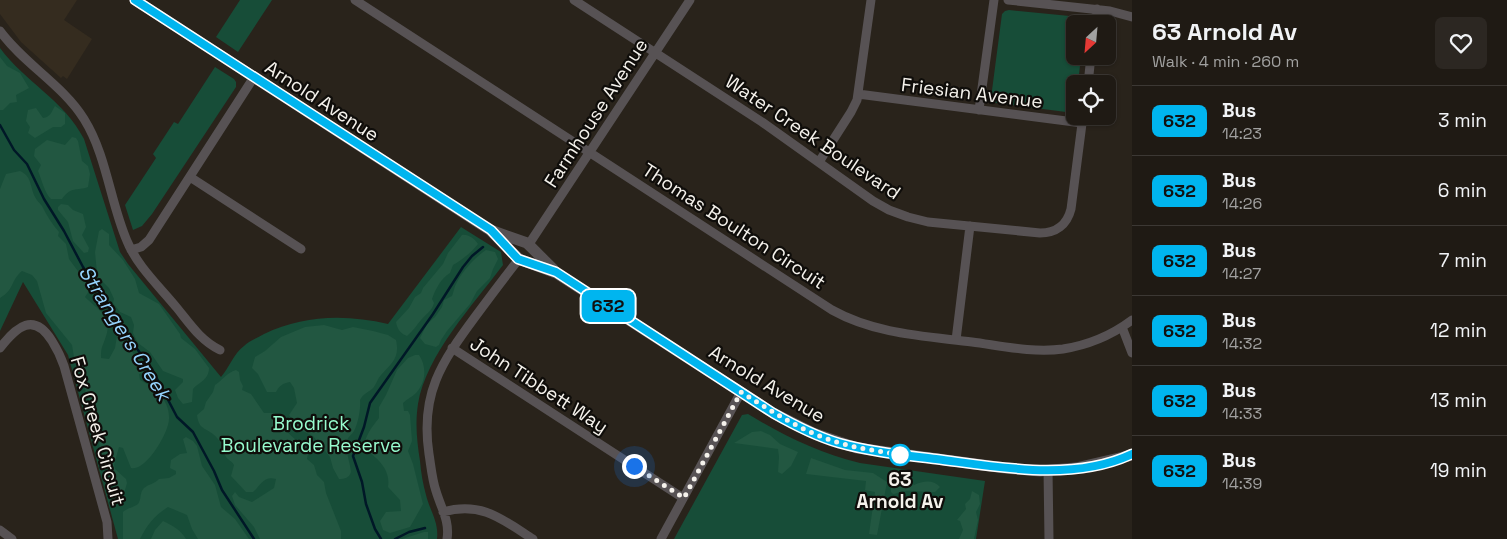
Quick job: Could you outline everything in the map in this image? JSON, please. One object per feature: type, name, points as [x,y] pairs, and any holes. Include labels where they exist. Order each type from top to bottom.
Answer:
[{"type":"street","name":"Arnold Avenue","points":[[134,0],[491,230],[519,258],[556,272],[773,413],[804,430],[847,445],[876,451],[1005,468],[1048,470],[1095,465],[1132,455]]},
{"type":"street","name":"Thomas Boulton Circuit","points":[[355,0],[843,316],[878,329],[1035,350],[1056,350],[1089,343],[1132,320]]},
{"type":"street","name":"Water Creek Boulevard","points":[[574,0],[762,122],[873,201],[898,214],[918,220],[1045,233],[1055,230],[1064,224],[1071,209],[1082,125]]},
{"type":"street","name":"Farmhouse Avenue","points":[[528,245],[690,0]]},
{"type":"street","points":[[819,162],[852,112],[858,94],[871,0]]},
{"type":"street","points":[[979,110],[994,0]]},
{"type":"street","points":[[1008,0],[1097,9],[1117,12],[1132,17]]},
{"type":"street","points":[[1096,15],[1097,9]]},
{"type":"street","points":[[0,32],[15,51],[64,95],[84,119],[94,140],[131,250],[198,334],[220,350]]},
{"type":"street","points":[[131,250],[141,247],[149,240],[254,77]]},
{"type":"street","name":"Friesian Avenue","points":[[858,94],[979,110],[1066,118]]},
{"type":"street","points":[[190,177],[301,249]]},
{"type":"street","points":[[956,340],[970,226]]},
{"type":"street","name":"Arnold Avenue","points":[[491,230],[528,245],[550,264],[556,272]]},
{"type":"street","points":[[528,245],[532,256],[528,260],[519,258],[515,247],[528,245]]},
{"type":"street","points":[[447,539],[447,523],[433,481],[428,444],[427,423],[433,386],[452,348],[519,258]]},
{"type":"street","name":"Fox Creek Circuit","points":[[0,348],[14,333],[24,326],[32,324],[44,329],[57,349],[62,360],[107,522],[108,539]]},
{"type":"street","points":[[1122,327],[1132,353]]},
{"type":"street","name":"John Tibbett Way","points":[[452,348],[684,498]]},
{"type":"street","points":[[661,539],[741,392]]},
{"type":"street","points":[[1048,470],[1049,539]]},
{"type":"street","points":[[443,512],[460,508],[480,510],[497,516],[533,539]]},
{"type":"street","points":[[0,530],[12,539]]},
{"type":"shaded area","points":[[0,0],[77,0],[64,20],[92,39],[67,79],[63,76],[61,78],[21,42],[0,14]]},
{"type":"green space","points":[[240,0],[272,0],[238,52],[216,37]]},
{"type":"green space","points":[[1005,11],[1066,16],[1066,65],[1080,65],[1079,75],[1066,75],[1066,112],[996,103],[991,98],[1002,14]]},
{"type":"green space","name":"Brodrick Boulevarde Reserve","points":[[0,48],[76,125],[84,139],[120,252],[221,377],[240,349],[246,344],[264,334],[294,323],[325,318],[341,318],[388,324],[461,227],[501,252],[503,265],[440,349],[430,367],[418,404],[417,433],[421,470],[426,495],[435,522],[437,539],[118,539],[68,355],[23,282],[0,331]]},
{"type":"green space","points":[[0,57],[7,66],[20,73],[29,88],[16,95],[17,102],[10,103],[3,110],[0,110]]},
{"type":"green space","points":[[215,67],[234,79],[236,87],[152,214],[142,226],[133,230],[125,205],[156,158],[153,154],[174,122],[178,124]]},
{"type":"green space","points":[[55,106],[65,113],[65,124],[61,127],[53,127],[35,138],[28,133],[30,127],[26,121],[28,110],[36,108],[43,118],[49,115]]},
{"type":"green space","points":[[72,137],[78,141],[82,161],[88,166],[90,174],[88,187],[68,192],[62,199],[51,199],[38,171],[41,165],[34,156],[35,149],[47,140],[65,145]]},
{"type":"green space","points":[[20,171],[29,179],[33,193],[59,232],[58,236],[66,244],[69,259],[86,282],[89,291],[85,297],[106,319],[108,325],[101,358],[109,359],[115,348],[117,336],[120,337],[143,365],[143,373],[139,374],[140,380],[160,395],[169,412],[168,425],[161,441],[150,458],[143,464],[137,468],[131,468],[123,448],[119,447],[114,465],[115,469],[126,479],[127,483],[122,500],[114,506],[114,490],[99,444],[102,426],[94,426],[72,345],[46,313],[37,281],[32,275],[22,271],[5,295],[0,298],[0,189],[6,174]]},
{"type":"green space","points":[[61,204],[68,205],[73,210],[83,214],[86,227],[82,235],[89,248],[88,252],[84,253],[73,241],[68,222],[58,210]]},
{"type":"green space","points":[[102,229],[109,234],[109,245],[123,260],[135,279],[139,293],[159,304],[181,338],[195,349],[209,368],[206,378],[193,389],[192,402],[183,404],[178,398],[175,390],[183,382],[183,379],[163,371],[150,352],[138,343],[133,333],[134,325],[131,317],[120,312],[113,303],[114,299],[109,288],[98,277],[95,252],[99,231]]},
{"type":"green space","points":[[462,235],[471,237],[478,244],[467,256],[453,265],[450,273],[441,281],[432,299],[434,303],[429,312],[407,336],[401,333],[396,322],[443,264],[448,253]]},
{"type":"green space","points":[[486,250],[495,252],[498,259],[490,278],[477,291],[470,304],[447,331],[439,345],[436,347],[425,344],[420,338],[427,324],[435,317],[442,307],[444,300],[452,296],[458,280],[465,270]]},
{"type":"green space","points":[[324,325],[342,330],[353,327],[388,335],[396,340],[397,346],[396,356],[392,363],[373,388],[360,400],[357,424],[348,439],[347,445],[351,472],[348,477],[343,479],[339,479],[330,457],[313,436],[299,429],[289,415],[297,403],[294,388],[290,382],[282,385],[276,392],[267,392],[258,374],[252,368],[255,357],[281,337],[305,327]]},
{"type":"green space","points":[[419,355],[423,364],[422,384],[416,393],[403,403],[404,411],[408,411],[410,415],[412,441],[408,451],[423,504],[410,527],[390,533],[383,530],[380,521],[386,512],[401,511],[400,500],[388,487],[387,475],[382,464],[364,448],[369,432],[379,418],[379,407],[397,370],[408,358]]},
{"type":"green space","points":[[236,370],[239,372],[243,386],[242,390],[251,394],[264,413],[275,413],[285,430],[308,453],[307,459],[314,465],[317,475],[324,482],[326,493],[341,531],[341,539],[260,539],[254,527],[235,505],[232,496],[235,492],[239,497],[252,502],[274,488],[276,479],[268,478],[253,492],[246,492],[231,476],[234,465],[226,457],[219,440],[202,427],[198,420],[197,415],[204,409],[215,385]]},
{"type":"green space","points":[[748,414],[802,443],[845,459],[860,463],[985,481],[976,539],[674,539],[742,415]]},
{"type":"green space","points":[[761,431],[770,435],[780,444],[798,452],[791,466],[782,474],[778,472],[778,449],[734,443],[752,432]]},
{"type":"green space","points":[[186,437],[197,446],[202,466],[215,485],[221,507],[235,519],[249,539],[198,539],[187,515],[168,507],[151,521],[140,539],[123,539],[123,512],[138,504],[144,488],[159,479],[169,478],[176,474],[176,471],[170,468],[171,460],[180,454],[187,453],[183,439]]},
{"type":"green space","points":[[811,458],[845,470],[873,473],[887,482],[877,535],[869,534],[875,492],[865,490],[866,481],[806,474]]},
{"type":"green space","points":[[904,478],[914,485],[928,482],[937,484],[940,487],[935,492],[904,491],[893,494],[891,489],[893,484]]},
{"type":"green space","points":[[972,491],[979,495],[980,504],[976,512],[978,520],[974,539],[959,539],[963,530],[960,521],[957,520],[966,509],[965,504],[970,499]]},
{"type":"green space","points":[[163,521],[179,530],[186,539],[151,539],[155,530]]},
{"type":"green space","points":[[428,532],[428,539],[402,539]]},
{"type":"waterway","name":"Strangers Creek","points":[[0,125],[14,150],[27,164],[44,199],[83,267],[120,325],[153,371],[177,417],[193,432],[222,490],[254,539]]},
{"type":"waterway","points":[[381,539],[375,529],[366,504],[362,482],[353,456],[364,427],[370,403],[433,314],[463,267],[483,247]]},
{"type":"waterway","points":[[395,539],[409,532],[425,528]]},
{"type":"bus line","name":"632","points":[[135,0],[491,230],[518,259],[556,272],[773,413],[804,430],[857,448],[1023,470],[1076,468],[1113,461],[1132,454]]},
{"type":"place","name":"63 Arnold Av","points":[[900,455]]},
{"type":"route","points":[[634,466],[684,498],[741,392],[773,413],[821,437],[857,448],[900,455]]}]
